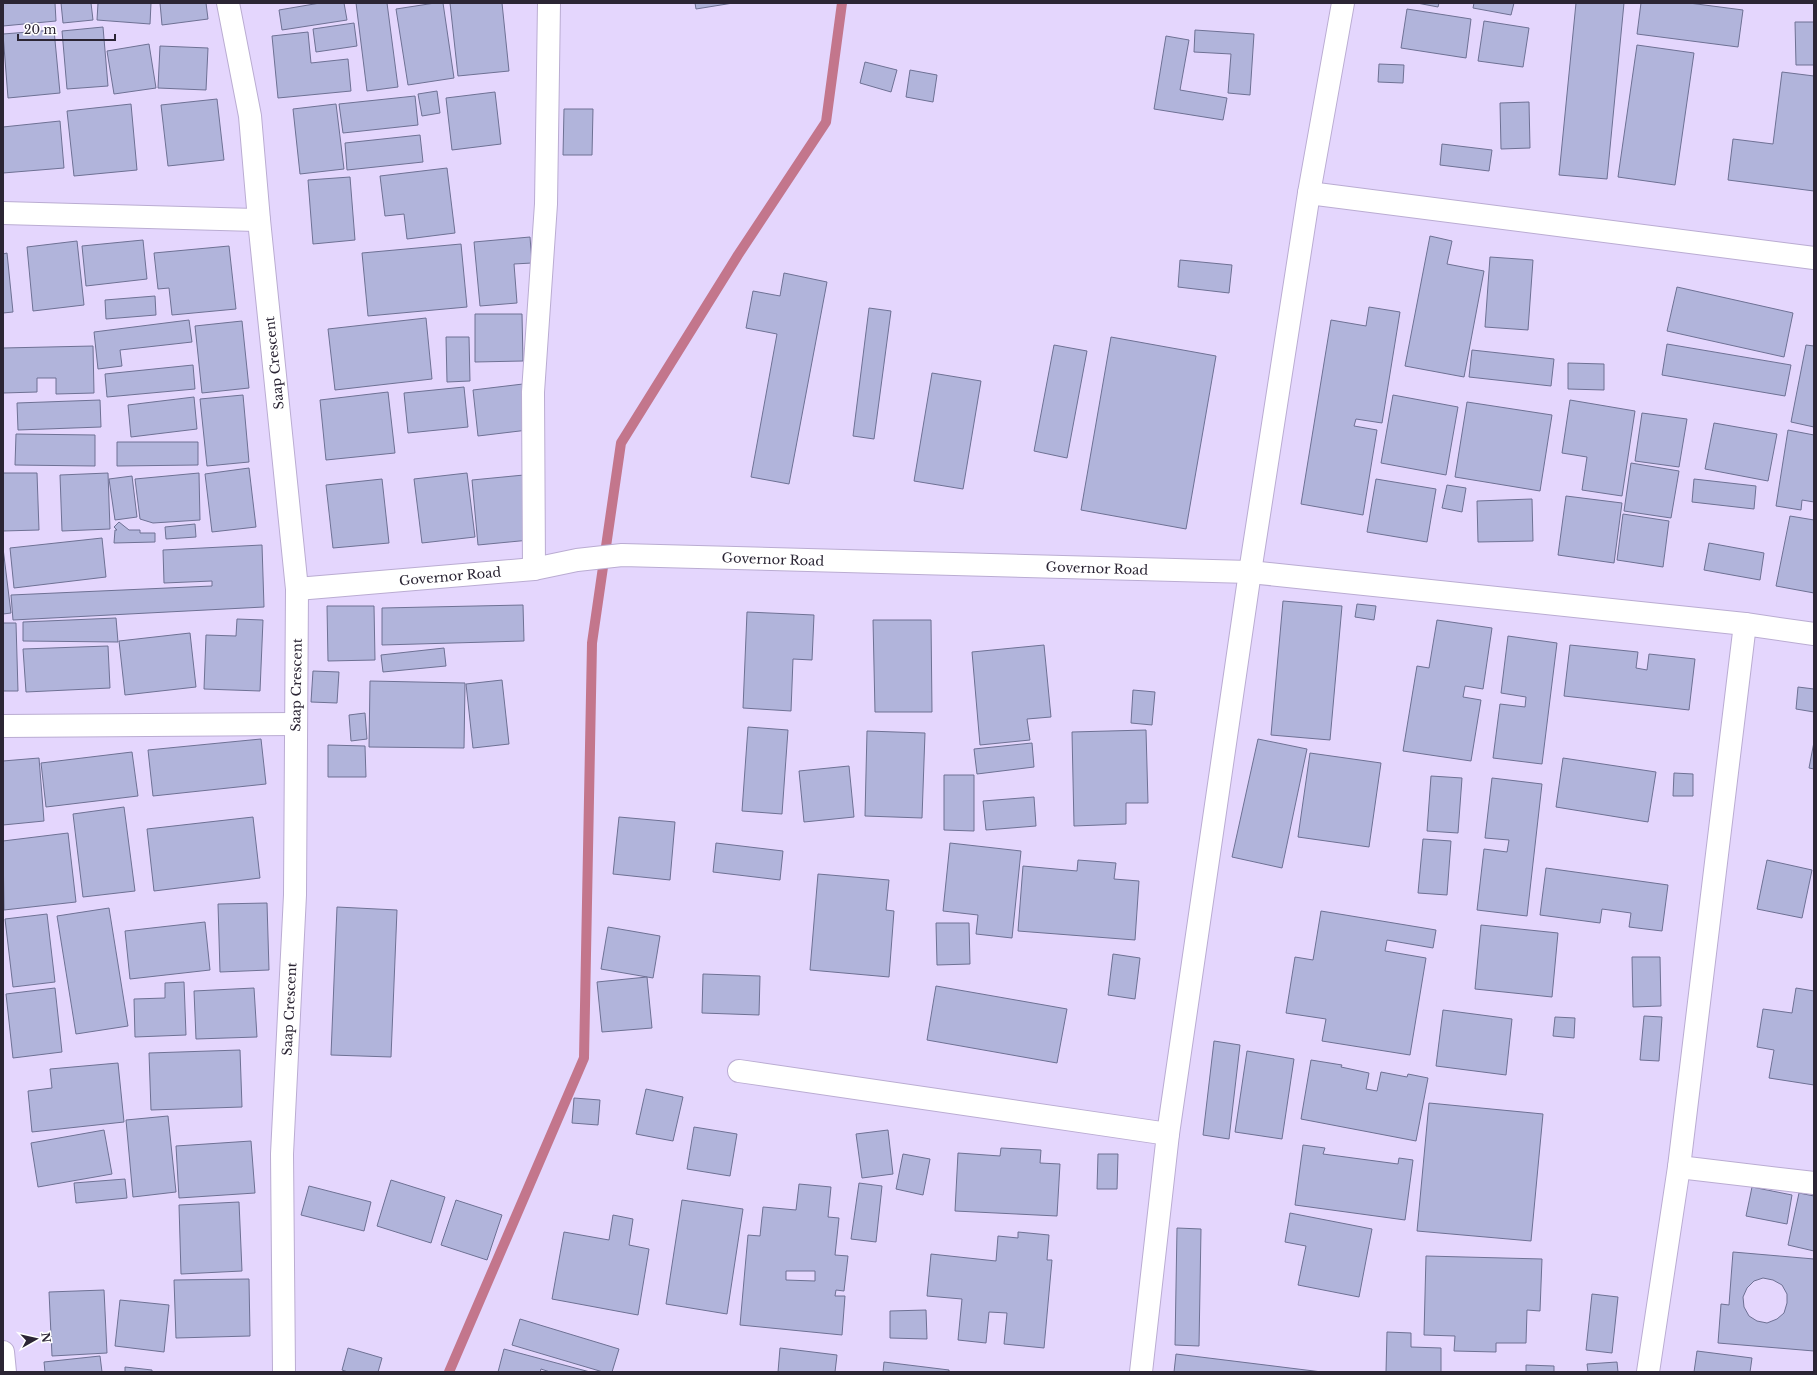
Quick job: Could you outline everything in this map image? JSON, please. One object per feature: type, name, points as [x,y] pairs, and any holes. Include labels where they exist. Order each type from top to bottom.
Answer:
[{"type":"street","name":"Saap Crescent","points":[[228,3],[250,116],[259,220],[297,589],[294,895],[282,1154],[284,1372]]},
{"type":"street","points":[[534,569],[534,392],[546,204],[549,3]]},
{"type":"street","points":[[1141,1372],[1168,1134],[1250,572],[1309,193],[1342,3]]},
{"type":"street","points":[[1309,193],[1814,258]]},
{"type":"street","points":[[3,213],[259,220]]},
{"type":"street","name":"Governor Road","points":[[297,589],[534,569],[577,560],[622,555],[1250,572],[1745,624],[1814,634]]},
{"type":"street","points":[[1648,1372],[1679,1167],[1745,624]]},
{"type":"street","points":[[3,726],[296,724]]},
{"type":"street","points":[[739,1071],[1168,1134]]},
{"type":"street","points":[[1679,1167],[1814,1183]]},
{"type":"street","points":[[3,1352],[4,1372]]},
{"type":"building","points":[[3,3],[55,3],[56,21],[3,26]]},
{"type":"building","points":[[61,3],[91,3],[93,20],[63,23]]},
{"type":"building","points":[[98,3],[151,3],[150,24],[97,20]]},
{"type":"building","points":[[160,3],[206,3],[208,19],[162,25]]},
{"type":"building","points":[[320,3],[344,3],[347,20],[282,30],[279,10]]},
{"type":"building","points":[[356,3],[387,3],[398,87],[367,91]]},
{"type":"building","points":[[443,3],[454,78],[408,85],[396,9]]},
{"type":"building","points":[[450,3],[502,3],[509,71],[458,76]]},
{"type":"building","points":[[695,3],[733,3],[696,9]]},
{"type":"building","points":[[1417,3],[1439,3],[1438,7]]},
{"type":"building","points":[[1474,3],[1514,3],[1511,15],[1473,8]]},
{"type":"building","points":[[1576,3],[1624,3],[1607,179],[1559,175]]},
{"type":"building","points":[[1641,3],[1689,3],[1743,10],[1738,47],[1637,34]]},
{"type":"building","points":[[1407,9],[1471,19],[1466,58],[1401,48]]},
{"type":"building","points":[[1484,21],[1529,28],[1523,67],[1478,61]]},
{"type":"building","points":[[1795,22],[1814,22],[1814,65],[1796,65]]},
{"type":"building","points":[[354,23],[357,46],[316,52],[313,29]]},
{"type":"building","points":[[103,27],[108,86],[67,89],[62,31]]},
{"type":"building","points":[[54,30],[60,93],[8,98],[3,34]]},
{"type":"building","points":[[1195,30],[1254,34],[1250,95],[1228,93],[1231,54],[1194,52]]},
{"type":"building","points":[[308,32],[311,63],[348,59],[351,91],[278,98],[272,36]]},
{"type":"building","points":[[1166,36],[1189,40],[1180,90],[1227,98],[1223,120],[1154,109]]},
{"type":"building","points":[[149,44],[156,88],[114,94],[107,51]]},
{"type":"building","points":[[1637,45],[1694,53],[1675,185],[1618,177]]},
{"type":"building","points":[[160,46],[208,48],[206,90],[158,88]]},
{"type":"building","points":[[865,62],[897,70],[891,92],[860,83]]},
{"type":"building","points":[[1379,64],[1404,65],[1403,83],[1378,82]]},
{"type":"building","points":[[910,70],[937,75],[933,102],[906,97]]},
{"type":"building","points":[[1782,72],[1814,76],[1814,191],[1728,180],[1733,139],[1773,144]]},
{"type":"building","points":[[437,91],[440,113],[422,116],[418,94]]},
{"type":"building","points":[[495,92],[501,144],[452,150],[446,98]]},
{"type":"building","points":[[415,96],[418,125],[343,133],[339,104]]},
{"type":"building","points":[[217,99],[224,160],[168,166],[161,105]]},
{"type":"building","points":[[1529,102],[1530,148],[1501,149],[1500,103]]},
{"type":"building","points":[[131,104],[137,170],[74,176],[67,111]]},
{"type":"building","points":[[336,104],[344,169],[300,174],[293,109]]},
{"type":"building","points":[[564,109],[593,109],[592,155],[563,155]]},
{"type":"building","points":[[60,121],[64,168],[3,173],[3,127]]},
{"type":"building","points":[[420,135],[423,162],[347,170],[345,143]]},
{"type":"building","points":[[1442,144],[1492,150],[1489,171],[1440,165]]},
{"type":"building","points":[[447,168],[455,233],[407,239],[404,214],[385,216],[380,176]]},
{"type":"building","points":[[350,177],[355,240],[313,244],[308,180]]},
{"type":"building","points":[[1430,236],[1452,241],[1447,264],[1484,271],[1464,377],[1405,366]]},
{"type":"building","points":[[530,237],[532,263],[514,264],[517,303],[480,306],[474,242]]},
{"type":"building","points":[[143,240],[147,279],[86,286],[82,246]]},
{"type":"building","points":[[77,241],[84,305],[33,311],[27,247]]},
{"type":"building","points":[[461,244],[467,307],[368,316],[362,253]]},
{"type":"building","points":[[229,246],[236,309],[172,315],[169,288],[158,289],[154,253]]},
{"type":"building","points":[[7,253],[13,312],[3,313],[3,254]]},
{"type":"building","points":[[1490,257],[1533,260],[1528,330],[1485,327]]},
{"type":"building","points":[[1180,260],[1232,265],[1229,293],[1178,287]]},
{"type":"building","points":[[784,273],[827,282],[789,484],[751,477],[777,334],[746,328],[753,291],[780,296]]},
{"type":"building","points":[[1677,287],[1793,313],[1784,357],[1667,331]]},
{"type":"building","points":[[155,296],[156,315],[106,319],[105,300]]},
{"type":"building","points":[[1369,307],[1400,312],[1382,423],[1356,419],[1354,426],[1377,430],[1363,515],[1301,504],[1331,320],[1366,326]]},
{"type":"building","points":[[869,308],[891,311],[874,439],[853,436]]},
{"type":"building","points":[[475,314],[522,314],[523,361],[475,362]]},
{"type":"building","points":[[426,318],[432,379],[335,390],[328,329]]},
{"type":"building","points":[[189,320],[192,342],[120,350],[122,366],[98,369],[94,332]]},
{"type":"building","points":[[242,321],[249,388],[202,393],[195,326]]},
{"type":"building","points":[[446,337],[469,337],[470,381],[447,382]]},
{"type":"building","points":[[1111,337],[1216,356],[1186,529],[1081,510]]},
{"type":"building","points":[[1667,344],[1791,365],[1785,396],[1662,375]]},
{"type":"building","points":[[1054,345],[1087,351],[1067,458],[1034,451]]},
{"type":"building","points":[[1806,345],[1814,346],[1814,427],[1791,422]]},
{"type":"building","points":[[93,346],[94,393],[56,394],[56,378],[37,378],[37,392],[3,393],[3,348]]},
{"type":"building","points":[[1472,350],[1554,359],[1551,386],[1469,377]]},
{"type":"building","points":[[1568,363],[1604,364],[1604,390],[1568,389]]},
{"type":"building","points":[[193,365],[195,389],[107,397],[105,374]]},
{"type":"building","points":[[932,373],[981,381],[963,489],[914,481]]},
{"type":"building","points":[[523,384],[528,430],[478,436],[473,390]]},
{"type":"building","points":[[464,387],[468,427],[408,433],[404,393]]},
{"type":"building","points":[[388,392],[395,453],[326,460],[320,400]]},
{"type":"building","points":[[243,395],[249,462],[207,466],[200,399]]},
{"type":"building","points":[[1393,395],[1458,407],[1446,475],[1381,463]]},
{"type":"building","points":[[194,397],[197,429],[131,437],[128,405]]},
{"type":"building","points":[[100,400],[101,427],[18,430],[17,403]]},
{"type":"building","points":[[1570,400],[1635,411],[1622,496],[1582,490],[1587,457],[1562,453]]},
{"type":"building","points":[[1467,402],[1552,415],[1540,491],[1455,477]]},
{"type":"building","points":[[1642,413],[1687,419],[1679,467],[1635,461]]},
{"type":"building","points":[[1714,423],[1777,434],[1768,481],[1705,469]]},
{"type":"building","points":[[1788,430],[1814,435],[1814,502],[1802,500],[1801,510],[1776,506]]},
{"type":"building","points":[[16,434],[95,435],[95,466],[15,465]]},
{"type":"building","points":[[117,442],[198,442],[198,465],[117,466]]},
{"type":"building","points":[[1631,463],[1679,471],[1671,518],[1624,511]]},
{"type":"building","points":[[249,468],[256,527],[212,532],[205,474]]},
{"type":"building","points":[[3,473],[37,473],[39,530],[3,531]]},
{"type":"building","points":[[108,473],[110,529],[62,531],[60,475]]},
{"type":"building","points":[[199,473],[200,520],[153,523],[140,519],[135,479]]},
{"type":"building","points":[[467,473],[475,537],[422,543],[414,479]]},
{"type":"building","points":[[524,475],[530,540],[478,545],[472,480]]},
{"type":"building","points":[[132,476],[137,517],[115,520],[109,479]]},
{"type":"building","points":[[382,479],[389,543],[333,548],[326,485]]},
{"type":"building","points":[[1376,479],[1436,489],[1427,542],[1367,532]]},
{"type":"building","points":[[1694,479],[1756,486],[1754,509],[1692,502]]},
{"type":"building","points":[[1447,485],[1466,488],[1462,512],[1442,508]]},
{"type":"building","points":[[1566,496],[1622,503],[1614,563],[1558,555]]},
{"type":"building","points":[[1532,499],[1533,541],[1478,542],[1477,501]]},
{"type":"building","points":[[1623,514],[1669,521],[1663,567],[1617,560]]},
{"type":"building","points":[[1790,516],[1814,520],[1814,593],[1776,586]]},
{"type":"building","points":[[119,522],[129,530],[140,530],[140,533],[155,533],[155,542],[114,543],[115,530],[117,530],[114,527]]},
{"type":"building","points":[[195,524],[196,537],[166,539],[165,527]]},
{"type":"building","points":[[102,538],[106,577],[14,588],[10,548]]},
{"type":"building","points":[[1709,543],[1764,553],[1760,580],[1704,570]]},
{"type":"building","points":[[262,545],[264,607],[13,620],[11,595],[212,586],[212,581],[164,583],[163,550]]},
{"type":"building","points":[[3,548],[11,613],[3,614]]},
{"type":"building","points":[[1283,601],[1342,606],[1330,740],[1271,735]]},
{"type":"building","points":[[1357,604],[1376,606],[1374,620],[1355,617]]},
{"type":"building","points":[[523,605],[524,641],[382,645],[382,608]]},
{"type":"building","points":[[327,606],[374,606],[375,660],[328,661]]},
{"type":"building","points":[[747,612],[814,615],[812,660],[793,659],[791,711],[743,708]]},
{"type":"building","points":[[116,618],[118,642],[23,641],[23,622]]},
{"type":"building","points":[[237,619],[263,620],[260,691],[204,689],[206,635],[236,636]]},
{"type":"building","points":[[873,620],[931,620],[932,712],[875,712]]},
{"type":"building","points":[[1437,620],[1492,628],[1483,689],[1465,686],[1463,697],[1481,700],[1471,761],[1403,751],[1417,666],[1429,668]]},
{"type":"building","points":[[3,623],[16,623],[18,691],[3,691]]},
{"type":"building","points":[[190,633],[196,687],[125,695],[119,641]]},
{"type":"building","points":[[1508,636],[1557,643],[1542,764],[1493,758],[1500,704],[1525,707],[1526,697],[1501,693]]},
{"type":"building","points":[[1044,645],[1051,717],[1027,719],[1030,740],[980,745],[972,652]]},
{"type":"building","points":[[1570,645],[1638,652],[1636,668],[1647,670],[1649,654],[1695,659],[1689,710],[1564,696]]},
{"type":"building","points":[[108,646],[110,688],[26,692],[23,649]]},
{"type":"building","points":[[444,648],[446,666],[383,672],[381,655]]},
{"type":"building","points":[[313,671],[339,672],[337,703],[311,702]]},
{"type":"building","points":[[502,680],[509,744],[473,748],[466,684]]},
{"type":"building","points":[[370,681],[465,683],[464,748],[369,747]]},
{"type":"building","points":[[1798,687],[1814,689],[1814,712],[1796,709]]},
{"type":"building","points":[[1133,690],[1155,692],[1152,725],[1131,723]]},
{"type":"building","points":[[365,713],[367,739],[351,741],[349,715]]},
{"type":"building","points":[[748,727],[788,730],[782,814],[742,811]]},
{"type":"building","points":[[1146,730],[1148,803],[1126,803],[1126,824],[1074,826],[1072,732]]},
{"type":"building","points":[[867,731],[925,733],[922,818],[865,816]]},
{"type":"building","points":[[261,739],[266,784],[153,796],[148,750]]},
{"type":"building","points":[[1258,739],[1307,749],[1282,868],[1232,857]]},
{"type":"building","points":[[1814,742],[1814,769],[1809,768]]},
{"type":"building","points":[[1032,743],[1034,767],[977,774],[974,749]]},
{"type":"building","points":[[328,745],[365,746],[366,777],[328,777]]},
{"type":"building","points":[[132,752],[138,796],[46,807],[41,763]]},
{"type":"building","points":[[1310,753],[1381,763],[1369,847],[1298,837]]},
{"type":"building","points":[[39,758],[44,821],[3,825],[3,761]]},
{"type":"building","points":[[1563,758],[1656,772],[1648,822],[1556,807]]},
{"type":"building","points":[[849,766],[854,817],[804,822],[799,771]]},
{"type":"building","points":[[1674,773],[1693,774],[1693,796],[1673,796]]},
{"type":"building","points":[[944,775],[974,775],[974,831],[944,830]]},
{"type":"building","points":[[1431,776],[1462,778],[1458,833],[1427,831]]},
{"type":"building","points":[[1492,778],[1542,784],[1527,916],[1477,910],[1484,849],[1507,852],[1509,840],[1485,838]]},
{"type":"building","points":[[1034,797],[1036,826],[986,830],[983,801]]},
{"type":"building","points":[[124,807],[135,891],[83,897],[73,814]]},
{"type":"building","points":[[253,817],[260,878],[154,891],[147,829]]},
{"type":"building","points":[[619,817],[675,822],[670,880],[613,874]]},
{"type":"building","points":[[68,833],[76,902],[4,910],[3,841]]},
{"type":"building","points":[[1423,839],[1451,841],[1447,895],[1418,893]]},
{"type":"building","points":[[716,843],[783,851],[780,880],[713,872]]},
{"type":"building","points":[[950,843],[1021,851],[1012,938],[976,934],[978,915],[943,911]]},
{"type":"building","points":[[1078,860],[1116,863],[1114,879],[1139,881],[1135,940],[1018,931],[1023,866],[1077,871]]},
{"type":"building","points":[[1767,860],[1812,870],[1802,918],[1757,909]]},
{"type":"building","points":[[1546,868],[1668,885],[1662,931],[1629,927],[1631,913],[1602,909],[1600,923],[1540,915]]},
{"type":"building","points":[[818,874],[889,880],[886,910],[894,911],[889,977],[810,970]]},
{"type":"building","points":[[267,903],[269,970],[220,972],[218,904]]},
{"type":"building","points":[[337,907],[397,910],[391,1057],[331,1055]]},
{"type":"building","points":[[109,908],[128,1026],[76,1034],[57,916]]},
{"type":"building","points":[[1321,911],[1436,930],[1433,948],[1387,940],[1385,951],[1426,958],[1410,1055],[1322,1041],[1326,1019],[1286,1013],[1295,957],[1313,960]]},
{"type":"building","points":[[47,914],[55,982],[13,987],[5,919]]},
{"type":"building","points":[[205,922],[210,970],[130,979],[125,931]]},
{"type":"building","points":[[936,923],[969,923],[970,964],[937,965]]},
{"type":"building","points":[[1481,925],[1558,933],[1552,997],[1475,989]]},
{"type":"building","points":[[608,927],[660,936],[653,978],[601,969]]},
{"type":"building","points":[[1113,954],[1140,958],[1135,999],[1108,995]]},
{"type":"building","points":[[1632,957],[1660,957],[1661,1006],[1633,1007]]},
{"type":"building","points":[[703,974],[760,976],[759,1015],[702,1013]]},
{"type":"building","points":[[647,977],[652,1028],[602,1032],[597,982]]},
{"type":"building","points":[[184,982],[186,1035],[135,1037],[134,999],[165,998],[165,983]]},
{"type":"building","points":[[936,986],[1067,1009],[1057,1063],[927,1040]]},
{"type":"building","points":[[55,988],[62,1052],[13,1058],[6,994]]},
{"type":"building","points":[[254,988],[257,1037],[196,1039],[194,991]]},
{"type":"building","points":[[1796,988],[1814,991],[1814,1085],[1769,1078],[1774,1050],[1757,1047],[1763,1009],[1792,1013]]},
{"type":"building","points":[[1443,1010],[1512,1019],[1506,1075],[1436,1066]]},
{"type":"building","points":[[1644,1016],[1662,1017],[1659,1061],[1640,1060]]},
{"type":"building","points":[[1555,1017],[1575,1018],[1574,1038],[1553,1036]]},
{"type":"building","points":[[1214,1041],[1240,1045],[1229,1139],[1203,1135]]},
{"type":"building","points":[[240,1050],[242,1107],[151,1110],[149,1053]]},
{"type":"building","points":[[1247,1051],[1294,1059],[1282,1139],[1235,1132]]},
{"type":"building","points":[[1311,1060],[1342,1065],[1341,1067],[1369,1073],[1366,1089],[1377,1091],[1381,1072],[1407,1077],[1408,1074],[1428,1078],[1416,1141],[1301,1119]]},
{"type":"building","points":[[118,1063],[124,1122],[32,1132],[28,1091],[52,1088],[50,1069]]},
{"type":"building","points":[[646,1089],[683,1097],[673,1141],[636,1134]]},
{"type":"building","points":[[574,1098],[600,1100],[598,1125],[572,1123]]},
{"type":"building","points":[[1429,1103],[1543,1114],[1531,1241],[1417,1231]]},
{"type":"building","points":[[168,1116],[176,1192],[133,1197],[126,1120]]},
{"type":"building","points":[[694,1127],[737,1134],[730,1176],[687,1169]]},
{"type":"building","points":[[104,1130],[112,1174],[38,1187],[31,1143]]},
{"type":"building","points":[[888,1130],[893,1174],[862,1178],[856,1134]]},
{"type":"building","points":[[251,1141],[255,1193],[179,1198],[176,1146]]},
{"type":"building","points":[[1303,1145],[1325,1148],[1323,1154],[1398,1164],[1399,1158],[1413,1160],[1405,1220],[1295,1205]]},
{"type":"building","points":[[1001,1148],[1041,1150],[1040,1163],[1060,1164],[1057,1216],[955,1211],[958,1153],[1000,1156]]},
{"type":"building","points":[[903,1154],[930,1159],[923,1195],[896,1189]]},
{"type":"building","points":[[1098,1154],[1118,1154],[1117,1189],[1097,1189]]},
{"type":"building","points":[[125,1179],[127,1198],[76,1203],[74,1183]]},
{"type":"building","points":[[391,1180],[445,1197],[431,1243],[377,1226]]},
{"type":"building","points":[[859,1183],[882,1186],[876,1242],[851,1239]]},
{"type":"building","points":[[799,1184],[831,1187],[828,1217],[839,1218],[835,1255],[848,1256],[844,1291],[836,1290],[835,1296],[845,1296],[842,1335],[740,1325],[748,1235],[760,1236],[763,1207],[796,1210]],"holes":[[[786,1271],[815,1271],[815,1281],[786,1280]]]},
{"type":"building","points":[[309,1186],[371,1202],[364,1231],[301,1215]]},
{"type":"building","points":[[1752,1187],[1792,1195],[1787,1224],[1746,1216]]},
{"type":"building","points":[[1799,1193],[1814,1196],[1814,1251],[1788,1245]]},
{"type":"building","points":[[456,1200],[502,1215],[487,1260],[441,1245]]},
{"type":"building","points":[[682,1200],[743,1209],[727,1314],[666,1304]]},
{"type":"building","points":[[239,1202],[242,1271],[181,1274],[179,1205]]},
{"type":"building","points":[[1290,1213],[1372,1229],[1359,1297],[1298,1285],[1306,1246],[1285,1242]]},
{"type":"building","points":[[613,1215],[633,1219],[629,1245],[649,1249],[638,1315],[552,1299],[564,1232],[609,1240]]},
{"type":"building","points":[[1177,1228],[1201,1229],[1199,1346],[1175,1345]]},
{"type":"building","points":[[1018,1232],[1049,1235],[1047,1260],[1052,1260],[1044,1348],[1004,1344],[1007,1313],[989,1312],[986,1343],[958,1340],[962,1299],[927,1296],[931,1254],[996,1261],[998,1236],[1018,1238]]},
{"type":"building","points":[[1733,1252],[1814,1259],[1814,1351],[1718,1343],[1721,1304],[1729,1305]],"holes":[[[1763,1278],[1773,1280],[1782,1285],[1787,1294],[1787,1303],[1784,1313],[1777,1319],[1767,1323],[1757,1321],[1749,1316],[1744,1307],[1743,1297],[1747,1288],[1754,1281]]]},
{"type":"building","points":[[1426,1256],[1542,1259],[1540,1311],[1527,1310],[1526,1343],[1496,1343],[1496,1352],[1454,1351],[1455,1336],[1424,1335]]},
{"type":"building","points":[[249,1279],[250,1336],[176,1338],[174,1280]]},
{"type":"building","points":[[104,1290],[107,1353],[52,1356],[49,1292]]},
{"type":"building","points":[[1592,1294],[1618,1297],[1612,1353],[1586,1350]]},
{"type":"building","points":[[120,1300],[169,1305],[164,1352],[115,1346]]},
{"type":"building","points":[[926,1310],[927,1339],[890,1338],[890,1311]]},
{"type":"building","points":[[520,1319],[619,1349],[612,1372],[603,1372],[512,1345]]},
{"type":"building","points":[[1387,1332],[1411,1333],[1411,1347],[1441,1348],[1441,1372],[1386,1372]]},
{"type":"building","points":[[348,1348],[382,1358],[378,1372],[348,1372],[342,1370]]},
{"type":"building","points":[[780,1348],[837,1355],[835,1372],[778,1372]]},
{"type":"building","points":[[504,1349],[590,1372],[550,1372],[541,1369],[540,1372],[498,1372]]},
{"type":"building","points":[[1697,1351],[1752,1358],[1750,1372],[1694,1372]]},
{"type":"building","points":[[1176,1354],[1322,1372],[1174,1372]]},
{"type":"building","points":[[100,1356],[102,1372],[45,1372],[44,1362]]},
{"type":"building","points":[[884,1362],[949,1370],[949,1372],[883,1372]]},
{"type":"building","points":[[1617,1362],[1618,1372],[1588,1372],[1587,1364]]},
{"type":"building","points":[[1526,1365],[1554,1366],[1554,1372],[1526,1372]]},
{"type":"building","points":[[125,1367],[152,1370],[152,1372],[125,1372]]},
{"type":"waterway","points":[[449,1372],[584,1058],[592,643],[621,443],[738,255],[826,122],[842,3]]}]
